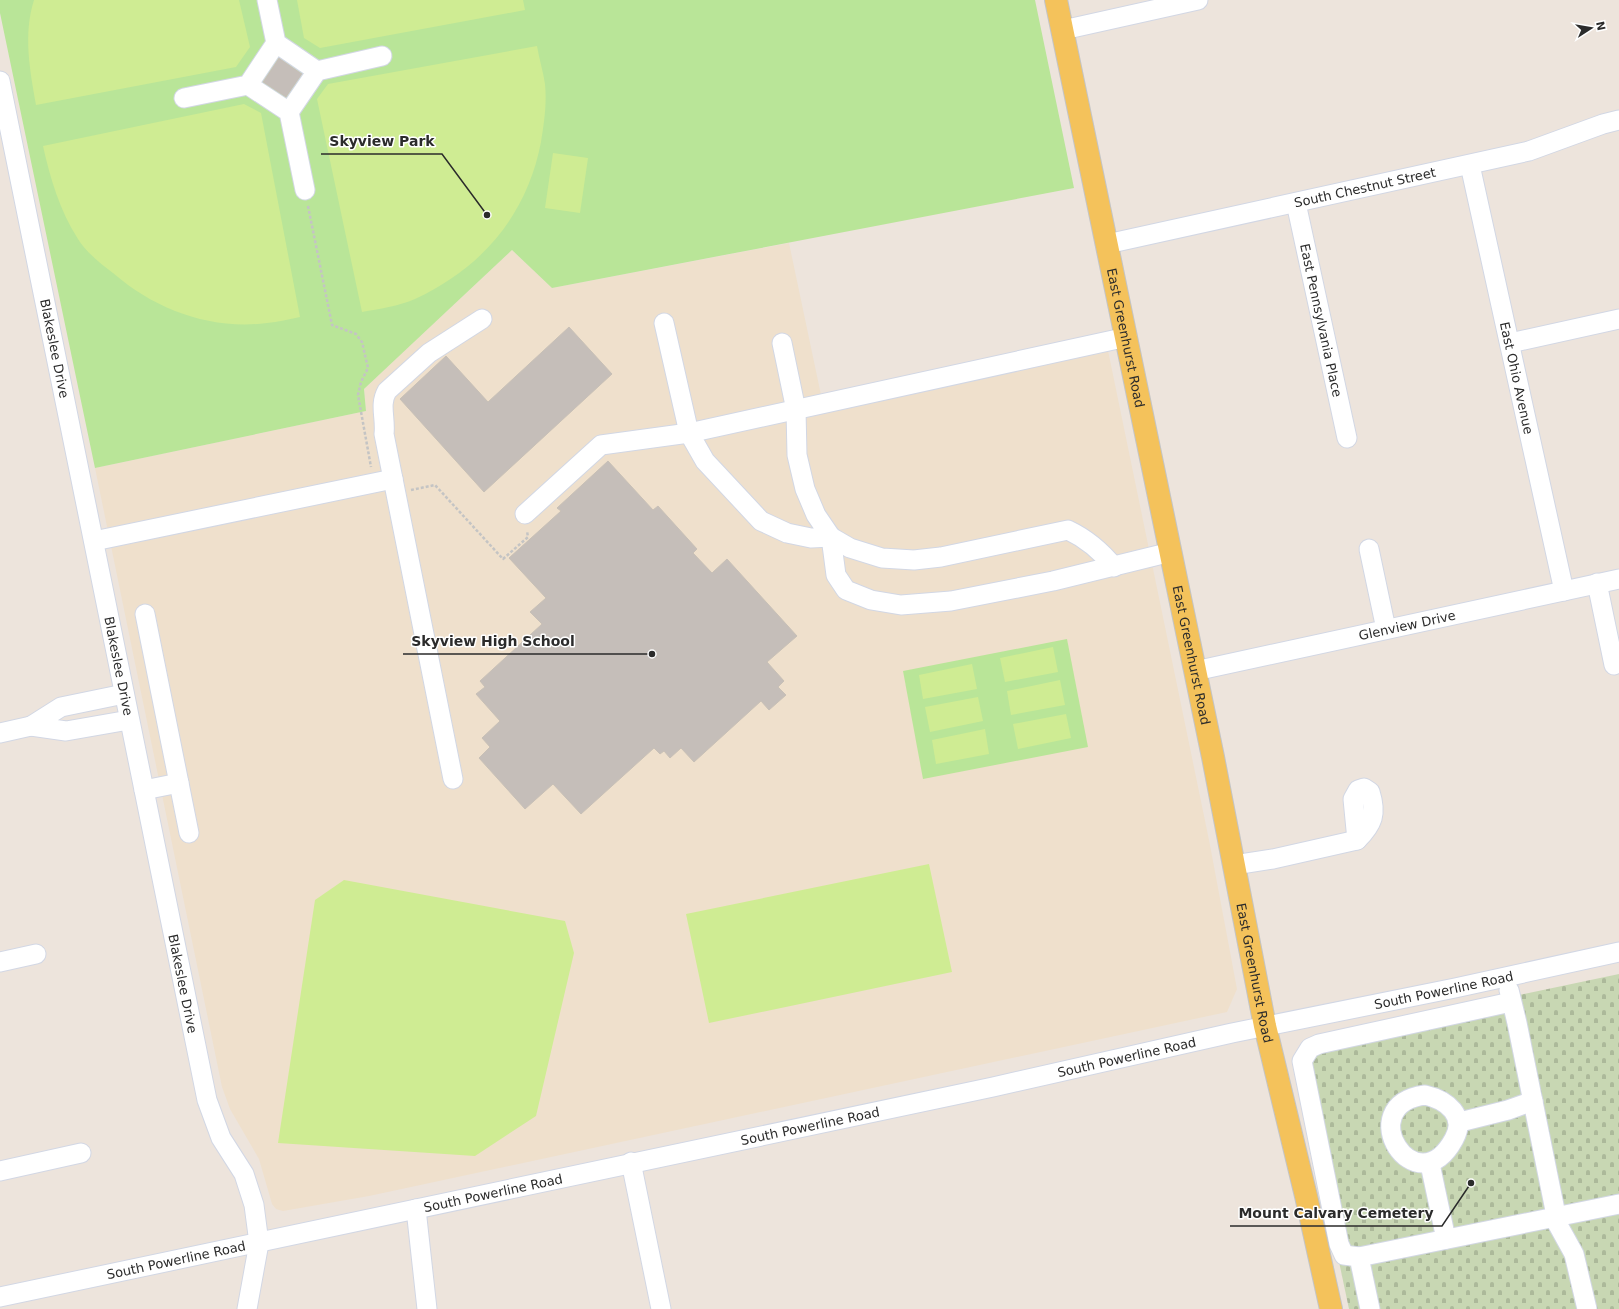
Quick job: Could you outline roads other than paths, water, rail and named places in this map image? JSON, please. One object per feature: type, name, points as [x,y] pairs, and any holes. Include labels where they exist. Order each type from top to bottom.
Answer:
[{"type":"main road","name":"East Greenhurst Road","points":[[1056,0],[1171,552],[1265,1026],[1331,1309]]},
{"type":"street","points":[[267,0],[276,43],[317,71]]},
{"type":"street","points":[[1063,30],[1198,0]]},
{"type":"street","points":[[184,98],[248,85],[276,43]]},
{"type":"street","points":[[289,112],[317,71],[382,56]]},
{"type":"street","name":"Blakeslee Drive","points":[[0,81],[57,353],[129,720],[207,1100],[221,1138],[244,1174],[254,1205],[259,1243],[247,1309]]},
{"type":"street","points":[[248,85],[289,112],[305,190]]},
{"type":"street","name":"South Chestnut Street","points":[[1107,244],[1529,151],[1603,124],[1619,120]]},
{"type":"street","name":"East Ohio Avenue","points":[[1470,165],[1564,591]]},
{"type":"street","name":"East Pennsylvania Place","points":[[1296,203],[1348,438]]},
{"type":"street","points":[[1510,343],[1619,318]]},
{"type":"street","points":[[453,779],[388,485],[384,434],[385,421],[382,404],[383,398],[387,391],[429,353],[482,319]]},
{"type":"street","points":[[664,323],[689,433],[705,461],[761,521],[787,533],[811,538],[831,537]]},
{"type":"street","points":[[525,514],[601,445],[689,433],[1127,337]]},
{"type":"street","points":[[782,342],[796,410],[798,455],[804,488],[816,515],[831,537],[850,548],[882,558],[914,560],[941,558],[1068,530],[1083,537],[1101,551],[1114,566]]},
{"type":"street","points":[[94,541],[388,485]]},
{"type":"street","points":[[831,537],[836,575],[846,590],[871,600],[901,605],[950,601],[1053,581],[1171,552]]},
{"type":"street","points":[[1369,549],[1386,629]]},
{"type":"street","name":"Glenview Drive","points":[[1195,671],[1619,579]]},
{"type":"street","points":[[1597,583],[1614,664]]},
{"type":"street","points":[[145,614],[189,834]]},
{"type":"street","points":[[0,733],[31,726],[61,707],[124,694]]},
{"type":"street","points":[[31,726],[66,731],[129,720]]},
{"type":"street","points":[[144,790],[179,783]]},
{"type":"street","points":[[1234,865],[1273,859],[1356,840]]},
{"type":"street","name":"South Powerline Road","points":[[0,1297],[259,1243],[631,1162],[993,1087],[1265,1026],[1327,1015],[1619,952]]},
{"type":"street","points":[[0,962],[36,954]]},
{"type":"street","points":[[1506,977],[1558,1225],[1574,1254],[1587,1309]]},
{"type":"street","points":[[1370,1309],[1352,1256],[1335,1227],[1302,1070],[1302,1062],[1305,1054],[1310,1048],[1318,1044],[1511,1002]]},
{"type":"street","points":[[1425,1095],[1436,1097],[1454,1111],[1460,1122],[1458,1132],[1452,1144],[1438,1159],[1430,1164],[1406,1157],[1398,1150],[1393,1140],[1391,1130],[1392,1119],[1397,1109],[1404,1101],[1414,1096],[1425,1095]]},
{"type":"street","points":[[1460,1122],[1508,1110],[1533,1101]]},
{"type":"street","points":[[0,1171],[81,1153]]},
{"type":"street","points":[[631,1162],[661,1309]]},
{"type":"street","points":[[1430,1164],[1446,1239]]},
{"type":"street","points":[[1320,1260],[1352,1256],[1446,1239],[1619,1204]]},
{"type":"street","points":[[416,1209],[427,1309]]},
{"type":"place","name":"Skyview Park","points":[[487,215]]},
{"type":"place","name":"Skyview High School","points":[[652,654]]},
{"type":"place","name":"Mount Calvary Cemetery","points":[[1471,1183]]}]
